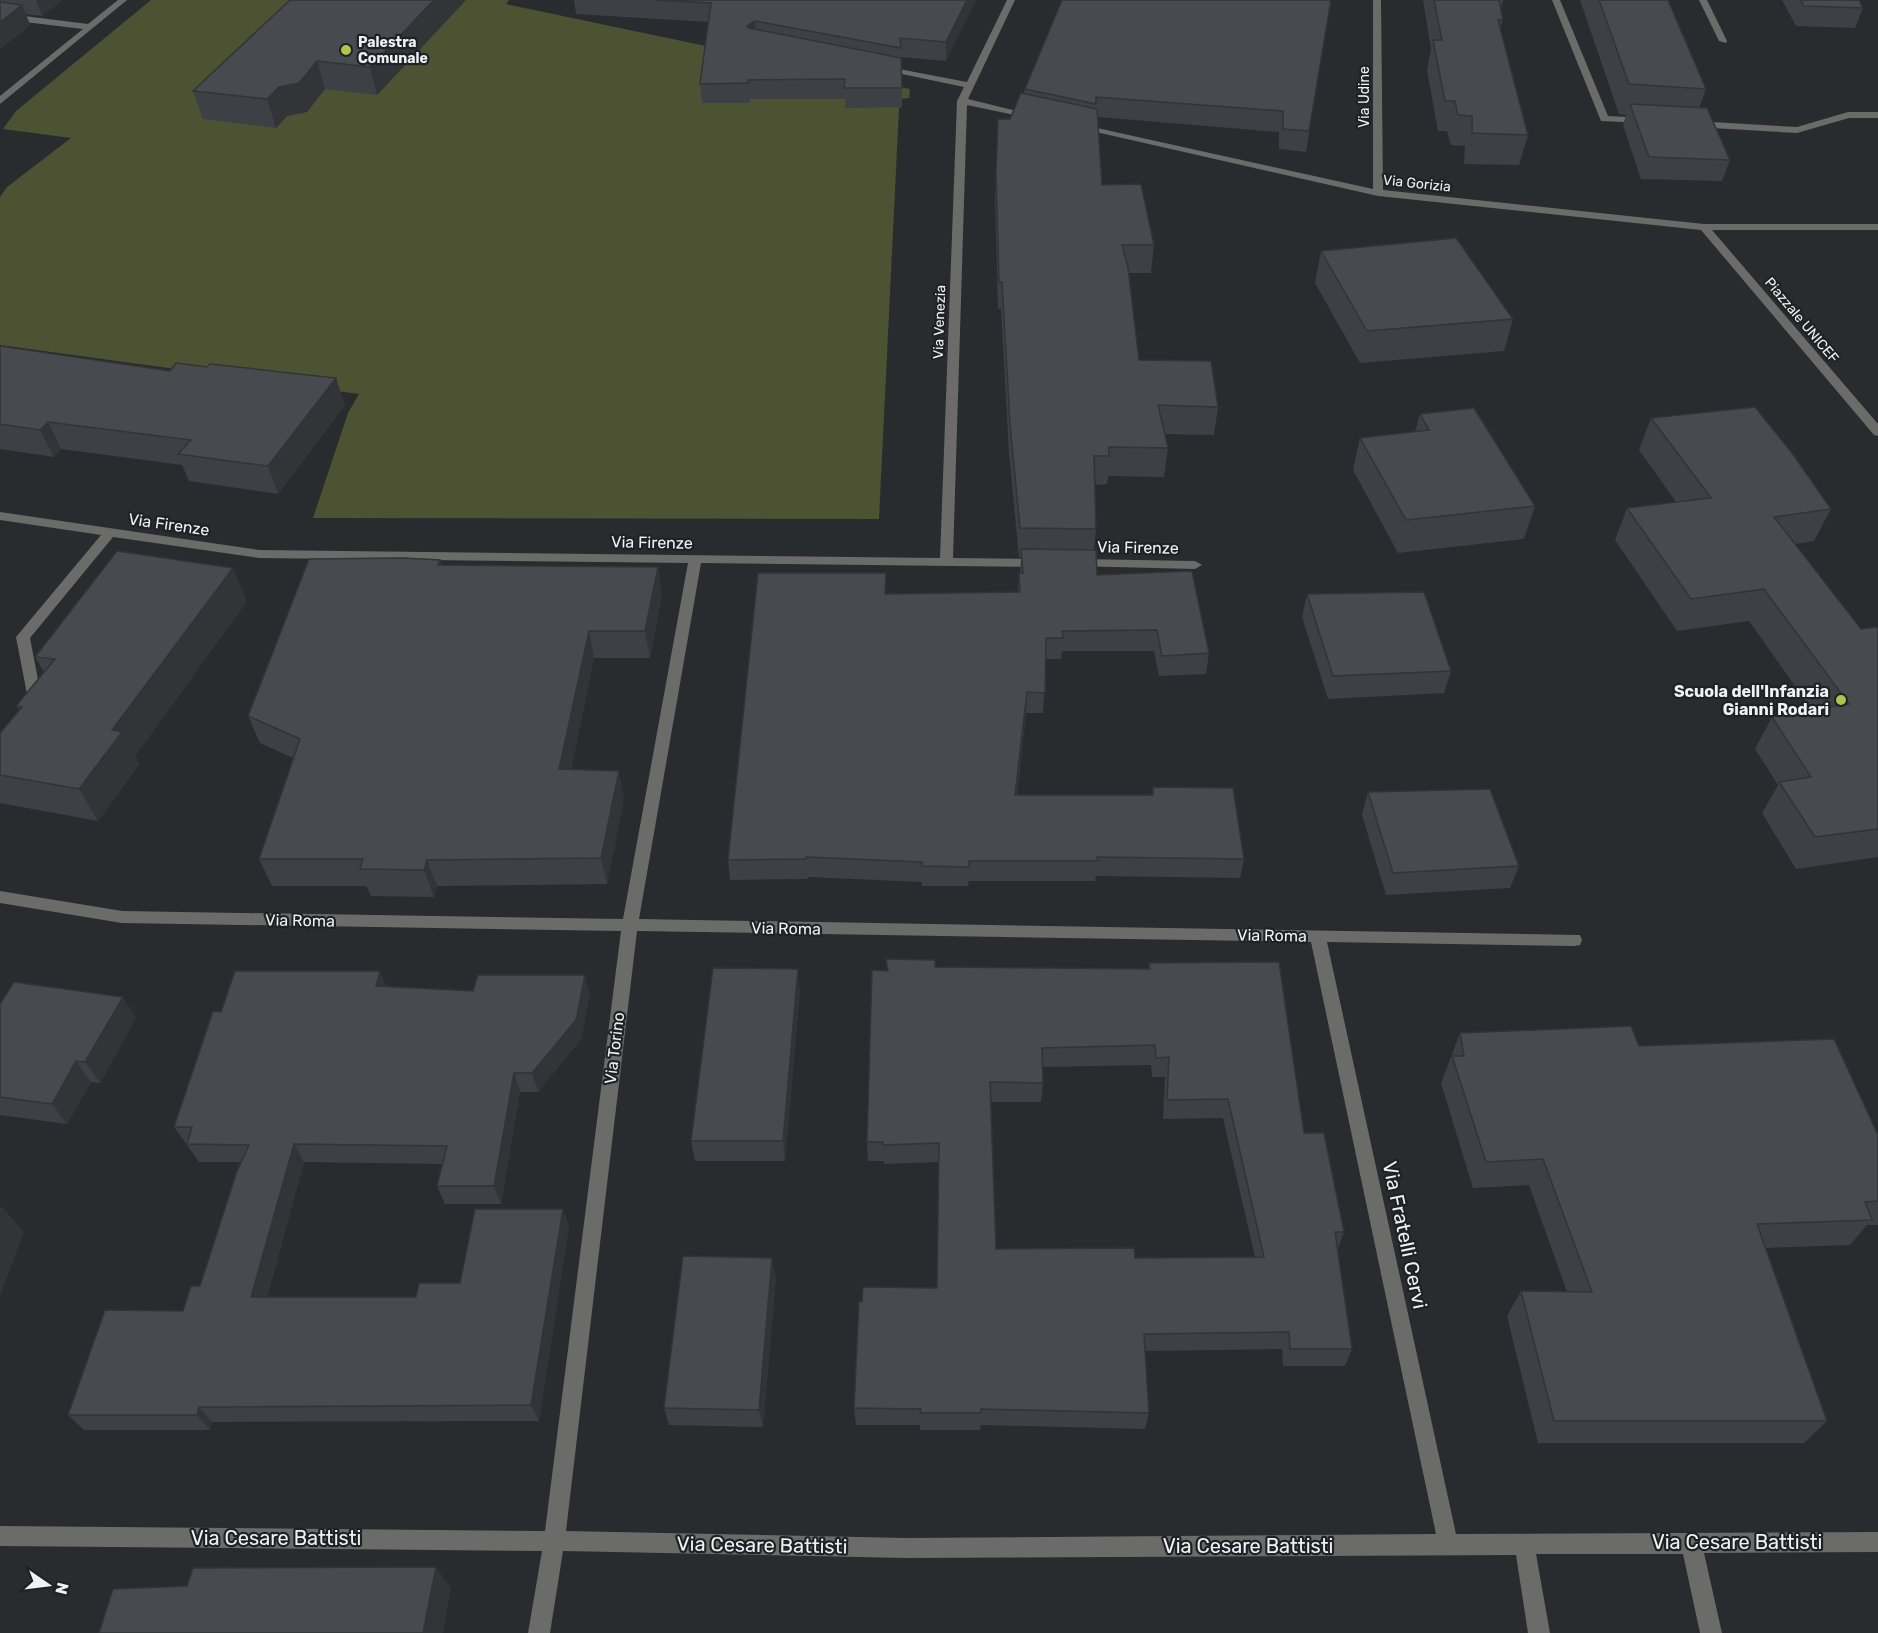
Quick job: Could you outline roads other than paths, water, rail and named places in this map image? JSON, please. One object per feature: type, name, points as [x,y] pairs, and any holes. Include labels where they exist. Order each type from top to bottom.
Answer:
[{"type":"street","points":[[0,101],[123,0]]},
{"type":"street","name":"Via Venezia","points":[[946,562],[962,101],[1011,0]]},
{"type":"street","name":"Via Udine","points":[[1377,0],[1378,193]]},
{"type":"street","points":[[1556,0],[1604,119],[1650,122]]},
{"type":"street","points":[[1703,0],[1723,41]]},
{"type":"street","points":[[0,16],[90,27]]},
{"type":"street","points":[[869,66],[970,86]]},
{"type":"street","points":[[962,101],[1043,119]]},
{"type":"street","points":[[1684,124],[1797,130],[1848,115],[1878,115]]},
{"type":"street","name":"Via Gorizia","points":[[1066,124],[1378,193],[1704,227],[1878,228]]},
{"type":"street","name":"Piazzale UNICEF","points":[[1704,227],[1878,432]]},
{"type":"street","name":"Via Firenze","points":[[0,516],[260,554],[1195,565]]},
{"type":"street","name":"Via Firenze","points":[[20,713],[34,695],[22,637],[110,532]]},
{"type":"street","name":"Via Torino","points":[[539,1633],[554,1540],[630,925],[695,559]]},
{"type":"street","name":"Via Roma","points":[[0,897],[122,917],[1574,940]]},
{"type":"street","name":"Via Fratelli Cervi","points":[[1318,936],[1448,1544]]},
{"type":"street","name":"Via Cesare Battisti","points":[[0,1536],[554,1540],[906,1548],[1878,1542]]},
{"type":"street","points":[[1691,1542],[1711,1633]]},
{"type":"street","points":[[1524,1544],[1539,1633]]},
{"type":"place","name":"Palestra Comunale","points":[[346,50]]},
{"type":"place","name":"Scuola dell'Infanzia Gianni Rodari","points":[[1841,700]]}]
